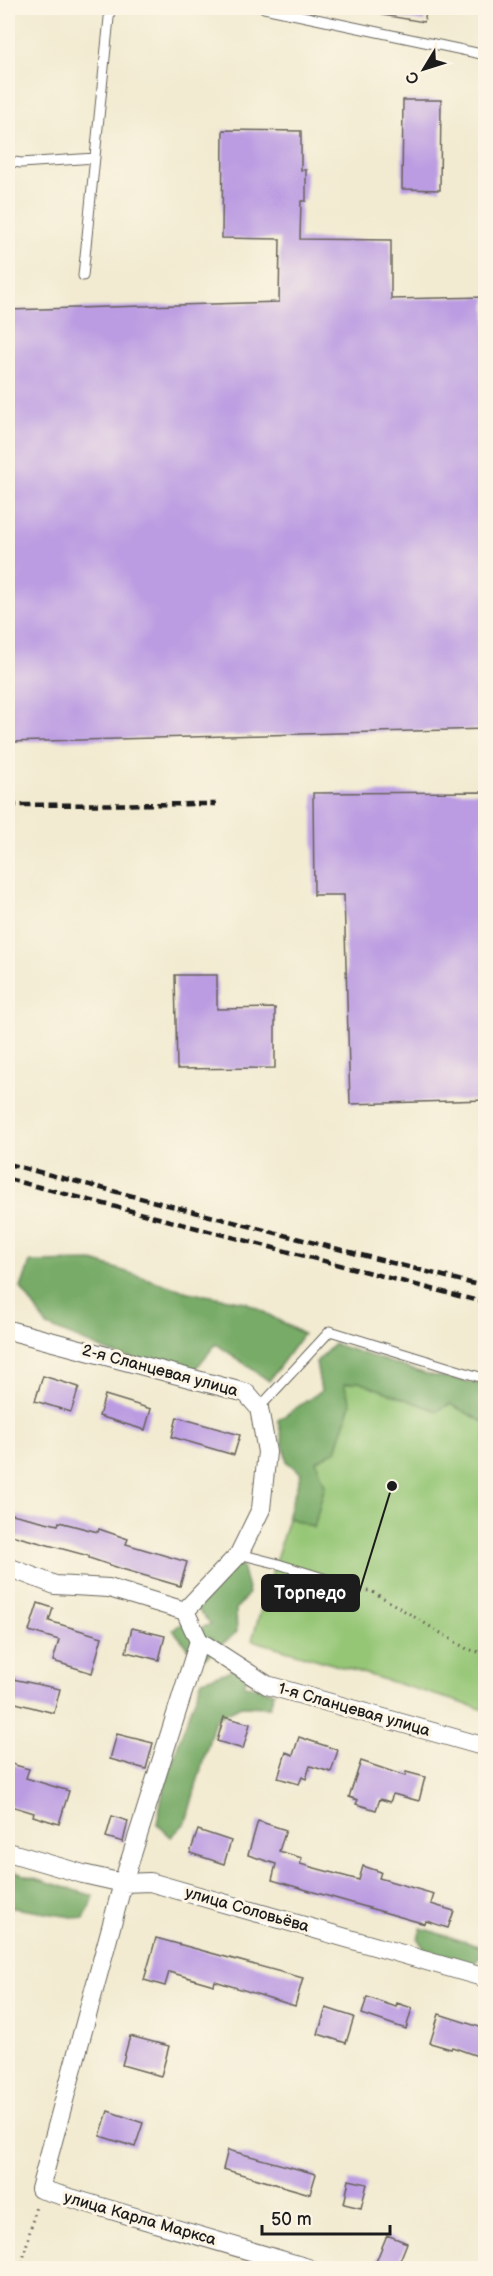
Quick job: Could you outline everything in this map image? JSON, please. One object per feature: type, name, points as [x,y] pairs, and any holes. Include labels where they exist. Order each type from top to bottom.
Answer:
[{"type":"street","name":"2-я Сланцевая улица","points":[[8,1330],[246,1393],[259,1408]]},
{"type":"street","points":[[185,1611],[239,1554],[261,1509],[267,1452],[259,1408]]},
{"type":"street","points":[[8,1567],[55,1585],[109,1588],[185,1611],[199,1641],[123,1883],[40,2189]]},
{"type":"street","name":"1-я Сланцевая улица","points":[[199,1641],[267,1685],[486,1747]]},
{"type":"street","name":"улица Соловьёва","points":[[8,1852],[123,1883],[150,1882],[486,1977]]},
{"type":"street","name":"улица Карла Маркса","points":[[40,2189],[308,2268]]},
{"type":"lane","points":[[83,276],[110,8]]},
{"type":"lane","points":[[264,8],[486,55]]},
{"type":"lane","points":[[8,161],[21,163],[95,158]]},
{"type":"lane","points":[[259,1408],[330,1331],[486,1379]]},
{"type":"lane","points":[[239,1554],[333,1581]]},
{"type":"path","points":[[333,1581],[375,1593],[467,1649],[486,1654]]},
{"type":"path","points":[[21,2268],[40,2189]]},
{"type":"green space","points":[[93,1261],[188,1292],[246,1302],[303,1334],[269,1381],[216,1344],[193,1372],[114,1354],[47,1326],[21,1288],[30,1262]]},
{"type":"green space","points":[[334,1344],[426,1374],[485,1385],[485,1423],[450,1404],[437,1411],[359,1382],[344,1384],[351,1404],[336,1451],[316,1461],[325,1485],[314,1528],[287,1517],[301,1473],[287,1462],[278,1420],[321,1391],[316,1362]]},
{"type":"green space","points":[[334,1363],[485,1409],[485,1710],[252,1640]]},
{"type":"green space","points":[[239,1554],[249,1593],[236,1609],[237,1632],[205,1658],[191,1651],[173,1630],[183,1622],[199,1629],[211,1624],[196,1608]]},
{"type":"green space","points":[[239,1658],[252,1663],[244,1685],[274,1692],[270,1707],[241,1706],[215,1719],[186,1822],[171,1837],[157,1824],[160,1805],[176,1751],[202,1680],[230,1671]]},
{"type":"green space","points":[[8,1870],[94,1896],[84,1919],[8,1907]]},
{"type":"green space","points":[[421,1928],[485,1948],[474,1965],[429,1956],[418,1939]]},
{"type":"building","points":[[383,8],[427,8],[424,22],[382,15]]},
{"type":"building","points":[[403,100],[441,100],[440,190],[402,189]]},
{"type":"building","points":[[223,130],[301,131],[301,170],[306,170],[306,201],[301,201],[300,239],[391,240],[391,299],[486,297],[486,729],[8,742],[8,310],[279,302],[280,239],[222,238]]},
{"type":"building","points":[[486,792],[486,1100],[350,1104],[344,895],[314,895],[313,793]]},
{"type":"building","points":[[175,975],[217,975],[217,1009],[275,1008],[275,1068],[177,1069]]},
{"type":"building","points":[[43,1376],[79,1387],[71,1412],[35,1401]]},
{"type":"building","points":[[105,1395],[151,1409],[145,1430],[99,1416]]},
{"type":"building","points":[[177,1417],[240,1435],[234,1455],[172,1437]]},
{"type":"building","points":[[8,1513],[58,1525],[59,1522],[98,1532],[99,1529],[128,1539],[126,1544],[187,1562],[180,1586],[122,1569],[89,1558],[89,1556],[11,1535],[8,1532]]},
{"type":"building","points":[[38,1603],[53,1608],[49,1621],[102,1637],[92,1673],[53,1661],[59,1640],[29,1631]]},
{"type":"building","points":[[132,1628],[165,1636],[159,1660],[126,1652]]},
{"type":"building","points":[[8,1678],[60,1689],[54,1713],[8,1701]]},
{"type":"building","points":[[224,1717],[250,1724],[243,1749],[217,1741]]},
{"type":"building","points":[[117,1734],[153,1743],[146,1769],[110,1759]]},
{"type":"building","points":[[299,1737],[338,1750],[331,1772],[310,1766],[306,1779],[302,1777],[299,1784],[278,1778],[286,1752],[293,1755]]},
{"type":"building","points":[[361,1761],[405,1776],[406,1772],[425,1777],[419,1801],[393,1794],[390,1802],[380,1799],[376,1810],[356,1804],[358,1800],[349,1797]]},
{"type":"building","points":[[8,1763],[29,1769],[26,1778],[69,1791],[59,1824],[8,1805]]},
{"type":"building","points":[[112,1816],[128,1821],[123,1842],[106,1837]]},
{"type":"building","points":[[258,1821],[286,1830],[279,1851],[302,1858],[300,1864],[359,1880],[363,1866],[381,1872],[379,1878],[434,1894],[431,1904],[454,1911],[448,1928],[426,1921],[425,1924],[272,1880],[276,1864],[248,1855]]},
{"type":"building","points":[[198,1830],[231,1841],[224,1864],[190,1853]]},
{"type":"building","points":[[156,1938],[303,1978],[295,2006],[215,1981],[214,1985],[169,1972],[165,1986],[144,1980]]},
{"type":"building","points":[[367,1997],[396,2007],[397,2003],[412,2008],[406,2029],[362,2014]]},
{"type":"building","points":[[326,2008],[354,2017],[346,2043],[318,2034]]},
{"type":"building","points":[[439,2014],[486,2029],[486,2059],[452,2047],[451,2049],[430,2043]]},
{"type":"building","points":[[130,2036],[169,2046],[161,2076],[122,2065]]},
{"type":"building","points":[[108,2111],[143,2123],[135,2147],[100,2136]]},
{"type":"building","points":[[228,2150],[316,2174],[310,2194],[223,2169]]},
{"type":"building","points":[[349,2180],[367,2184],[361,2208],[344,2204]]},
{"type":"building","points":[[387,2235],[407,2243],[397,2268],[375,2264]]},
{"type":"railway","points":[[8,805],[216,804]]},
{"type":"railway","points":[[8,1164],[486,1287]]},
{"type":"railway","points":[[8,1179],[486,1303]]},
{"type":"place","name":"Торпедо","points":[[392,1486]]}]
